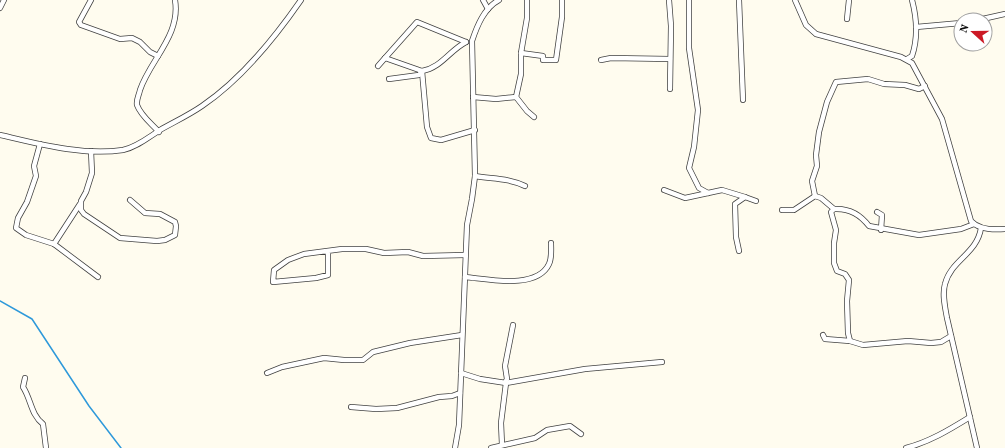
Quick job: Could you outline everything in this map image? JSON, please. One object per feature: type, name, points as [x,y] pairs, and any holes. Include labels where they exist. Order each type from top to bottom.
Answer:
[{"type":"street","points":[[0,8],[4,0]]},
{"type":"street","points":[[92,0],[80,22],[81,25],[120,39],[132,38],[140,42],[144,48],[158,56]]},
{"type":"street","points":[[158,132],[141,113],[137,103],[141,83],[171,34],[177,8],[175,0]]},
{"type":"street","points":[[0,135],[40,144],[91,151],[124,150],[141,143],[202,106],[229,84],[257,56],[284,25],[301,0]]},
{"type":"street","points":[[483,0],[488,9]]},
{"type":"street","points":[[455,448],[459,425],[467,225],[475,176],[472,41],[477,28],[488,9],[492,4],[499,0]]},
{"type":"street","points":[[516,97],[521,74],[521,53],[527,18],[527,0]]},
{"type":"street","points":[[521,53],[543,56],[543,60],[556,60],[562,17],[562,0]]},
{"type":"street","points":[[669,0],[671,26],[670,89]]},
{"type":"street","points":[[689,0],[689,48],[698,110],[694,147],[689,168],[699,188],[708,193]]},
{"type":"street","points":[[739,0],[743,100]]},
{"type":"street","points":[[795,0],[806,25],[816,34],[907,59],[912,62],[942,120],[959,174],[969,215],[974,224],[981,228],[1005,229]]},
{"type":"street","points":[[847,19],[849,0]]},
{"type":"street","points":[[907,59],[912,56],[916,27],[912,0]]},
{"type":"street","points":[[993,17],[1005,14]]},
{"type":"street","points":[[378,66],[417,22],[466,42]]},
{"type":"street","points":[[916,27],[953,24]]},
{"type":"street","points":[[389,79],[419,74],[422,71],[429,70],[438,64],[454,48],[466,42],[472,41]]},
{"type":"street","points":[[385,58],[422,71]]},
{"type":"street","points":[[601,60],[611,58],[670,59]]},
{"type":"street","points":[[422,71],[427,127],[431,138],[441,140],[475,130]]},
{"type":"street","points":[[815,196],[812,181],[817,166],[816,155],[820,132],[827,102],[836,82],[861,78],[884,84],[907,85],[919,89],[925,86]]},
{"type":"street","points":[[473,97],[496,99],[516,97]]},
{"type":"street","points":[[516,97],[534,117]]},
{"type":"street","points":[[40,144],[34,166],[36,176],[27,202],[18,218],[16,228],[26,235],[54,244],[98,277]]},
{"type":"street","points":[[54,244],[81,201],[91,180],[91,151]]},
{"type":"street","points":[[475,176],[496,180],[511,180],[525,186]]},
{"type":"street","points":[[664,190],[685,198],[722,190],[756,200]]},
{"type":"street","points":[[815,196],[821,198],[834,209],[843,208],[855,213],[864,219],[868,226],[881,230],[894,230],[919,235],[961,229],[974,224]]},
{"type":"street","points":[[782,210],[794,210],[815,196]]},
{"type":"street","points":[[739,251],[736,237],[735,204],[745,197]]},
{"type":"street","points":[[81,201],[81,210],[84,214],[120,238],[158,241],[165,240],[175,235],[175,222],[160,214],[145,213],[130,200]]},
{"type":"street","points":[[834,209],[831,212],[836,230],[834,243],[834,263],[838,271],[845,274],[849,280],[847,301],[848,333],[850,341]]},
{"type":"street","points":[[877,212],[882,215],[883,221],[881,230]]},
{"type":"street","points":[[978,448],[951,336],[945,304],[945,284],[954,265],[961,261],[977,243],[981,228]]},
{"type":"street","points":[[465,277],[522,281],[531,279],[543,274],[550,263],[551,243]]},
{"type":"street","points":[[328,251],[328,275],[316,278],[273,282],[274,270],[288,260],[304,254],[328,251],[366,249],[384,252],[408,252],[423,256],[465,254]]},
{"type":"street","points":[[502,445],[501,423],[507,379],[505,366],[513,325]]},
{"type":"street","points":[[267,373],[282,367],[324,358],[363,360],[373,352],[410,343],[462,335]]},
{"type":"street","points":[[823,335],[825,339],[850,341],[863,345],[908,341],[931,343],[941,342],[951,336]]},
{"type":"street","points":[[461,373],[480,379],[506,383],[585,369],[662,362]]},
{"type":"street","points":[[25,378],[23,387],[28,395],[32,410],[39,421],[43,424],[46,448]]},
{"type":"street","points":[[351,407],[376,409],[397,408],[460,393]]},
{"type":"street","points":[[906,448],[922,443],[949,430],[970,417]]},
{"type":"street","points":[[491,448],[535,438],[547,430],[570,426],[581,434]]},
{"type":"waterway","points":[[0,301],[32,319],[89,406],[121,448]]}]
